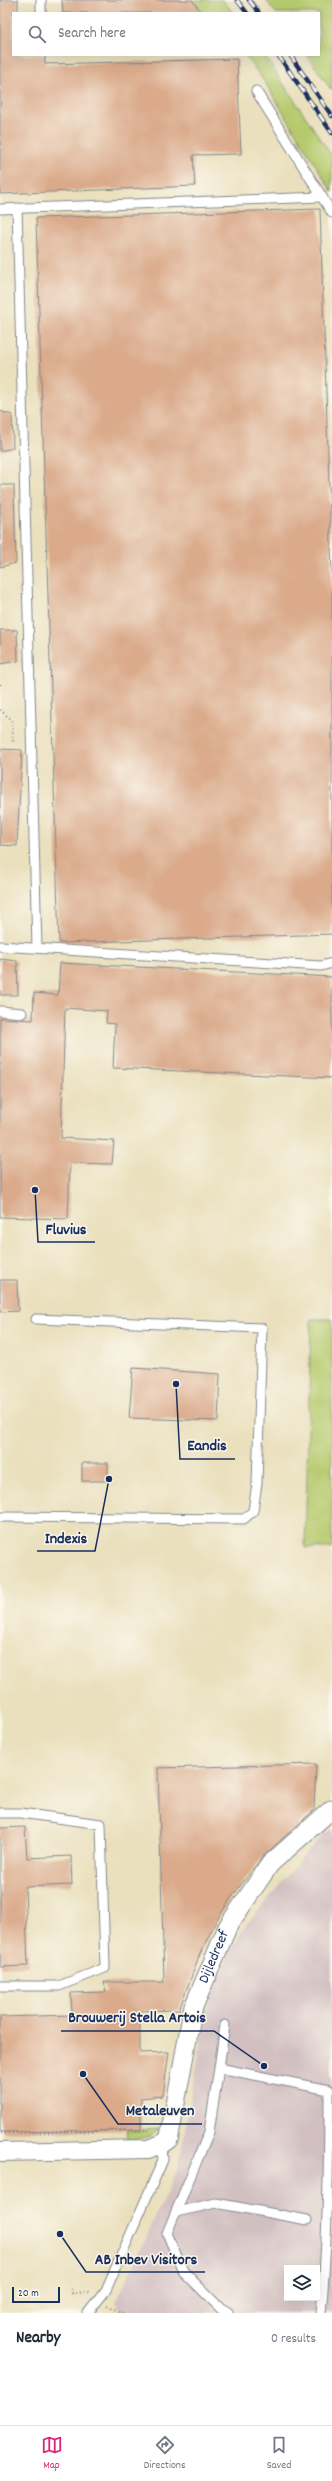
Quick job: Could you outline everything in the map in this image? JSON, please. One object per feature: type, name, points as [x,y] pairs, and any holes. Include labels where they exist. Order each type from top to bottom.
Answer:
[{"type":"street","name":"Dijledreef","points":[[158,2137],[169,2139],[193,2008],[228,1926],[270,1864],[332,1809]]},
{"type":"street","points":[[0,2152],[148,2149],[158,2137]]},
{"type":"lane","points":[[41,0],[41,12]]},
{"type":"lane","points":[[256,91],[332,213]]},
{"type":"lane","points":[[0,209],[322,197]]},
{"type":"lane","points":[[17,208],[37,948]]},
{"type":"lane","points":[[0,946],[321,966],[332,963]]},
{"type":"lane","points":[[0,1011],[22,1013]]},
{"type":"lane","points":[[0,1517],[244,1519],[254,1511],[257,1483],[262,1328],[36,1319]]},
{"type":"lane","points":[[0,1813],[20,1813],[101,1824],[105,1968],[59,1986],[0,1986]]},
{"type":"lane","points":[[225,2025],[209,2132],[167,2233],[184,2270],[221,2309],[228,2313]]},
{"type":"lane","points":[[219,2068],[329,2090],[329,2166],[325,2265],[321,2313]]},
{"type":"lane","points":[[88,2313],[109,2283],[163,2160],[158,2137]]},
{"type":"lane","points":[[176,2212],[216,2203],[307,2220]]},
{"type":"path","points":[[0,710],[12,720],[13,743]]},
{"type":"path","points":[[0,2133],[158,2137]]},
{"type":"path","points":[[72,2289],[72,2293],[90,2292]]},
{"type":"path","points":[[107,2306],[123,2313]]},
{"type":"shaded area","points":[[332,1830],[332,2313],[122,2313],[116,2303],[178,2168],[208,2006],[230,1952],[242,1930],[323,1834]]},
{"type":"green space","points":[[192,0],[223,0],[232,12],[201,12]]},
{"type":"green space","points":[[266,0],[332,0],[332,91],[308,56],[320,56],[320,12],[275,12]]},
{"type":"green space","points":[[246,56],[265,56],[332,156],[332,192],[266,84]]},
{"type":"green space","points":[[311,1319],[332,1319],[332,1548],[305,1548]]},
{"type":"green space","points":[[159,2129],[150,2137],[127,2140],[126,2131]]},
{"type":"building","points":[[0,0],[18,0],[18,12],[12,12],[12,56],[45,56],[45,64],[237,59],[241,154],[193,155],[195,186],[0,194]]},
{"type":"building","points":[[62,0],[192,0],[201,12],[63,12]]},
{"type":"building","points":[[320,209],[332,575],[332,934],[59,943],[36,218]]},
{"type":"building","points":[[0,411],[12,415],[13,448],[0,451]]},
{"type":"building","points":[[0,485],[14,485],[16,563],[0,567]]},
{"type":"building","points":[[0,630],[17,630],[18,661],[0,664]]},
{"type":"building","points":[[0,749],[22,750],[17,846],[0,845]]},
{"type":"building","points":[[0,959],[17,961],[18,995],[0,995]]},
{"type":"building","points":[[60,963],[332,977],[332,1078],[113,1068],[115,1024],[106,1023],[107,1011],[65,1008],[61,1138],[114,1141],[112,1164],[70,1163],[68,1219],[0,1217],[0,1018],[33,1020],[34,993],[58,995]]},
{"type":"building","points":[[0,1280],[17,1280],[18,1311],[0,1312]]},
{"type":"building","points":[[133,1368],[220,1374],[218,1421],[129,1418]]},
{"type":"building","points":[[82,1463],[108,1463],[108,1481],[82,1481]]},
{"type":"building","points":[[316,1764],[314,1810],[263,1856],[231,1898],[216,1921],[199,1956],[179,2010],[140,2011],[140,2053],[169,2052],[163,2096],[141,2098],[141,2130],[0,2132],[0,2017],[72,2015],[71,1993],[106,1992],[104,1982],[164,1982],[158,1768]]},
{"type":"building","points":[[25,1827],[27,1858],[71,1856],[72,1885],[25,1887],[28,1966],[0,1967],[0,1828]]},
{"type":"railway","points":[[237,0],[246,12]]},
{"type":"railway","points":[[249,0],[258,12]]},
{"type":"railway","points":[[279,56],[332,133]]},
{"type":"railway","points":[[291,56],[332,116]]},
{"type":"place","name":"Fluvius","points":[[35,1190]]},
{"type":"place","name":"Eandis","points":[[176,1384]]},
{"type":"place","name":"Indexis","points":[[109,1479]]},
{"type":"place","name":"Brouwerij Stella Artois","points":[[264,2066]]},
{"type":"place","name":"Metaleuven","points":[[83,2074]]},
{"type":"place","name":"AB Inbev Visitors","points":[[60,2234]]}]
